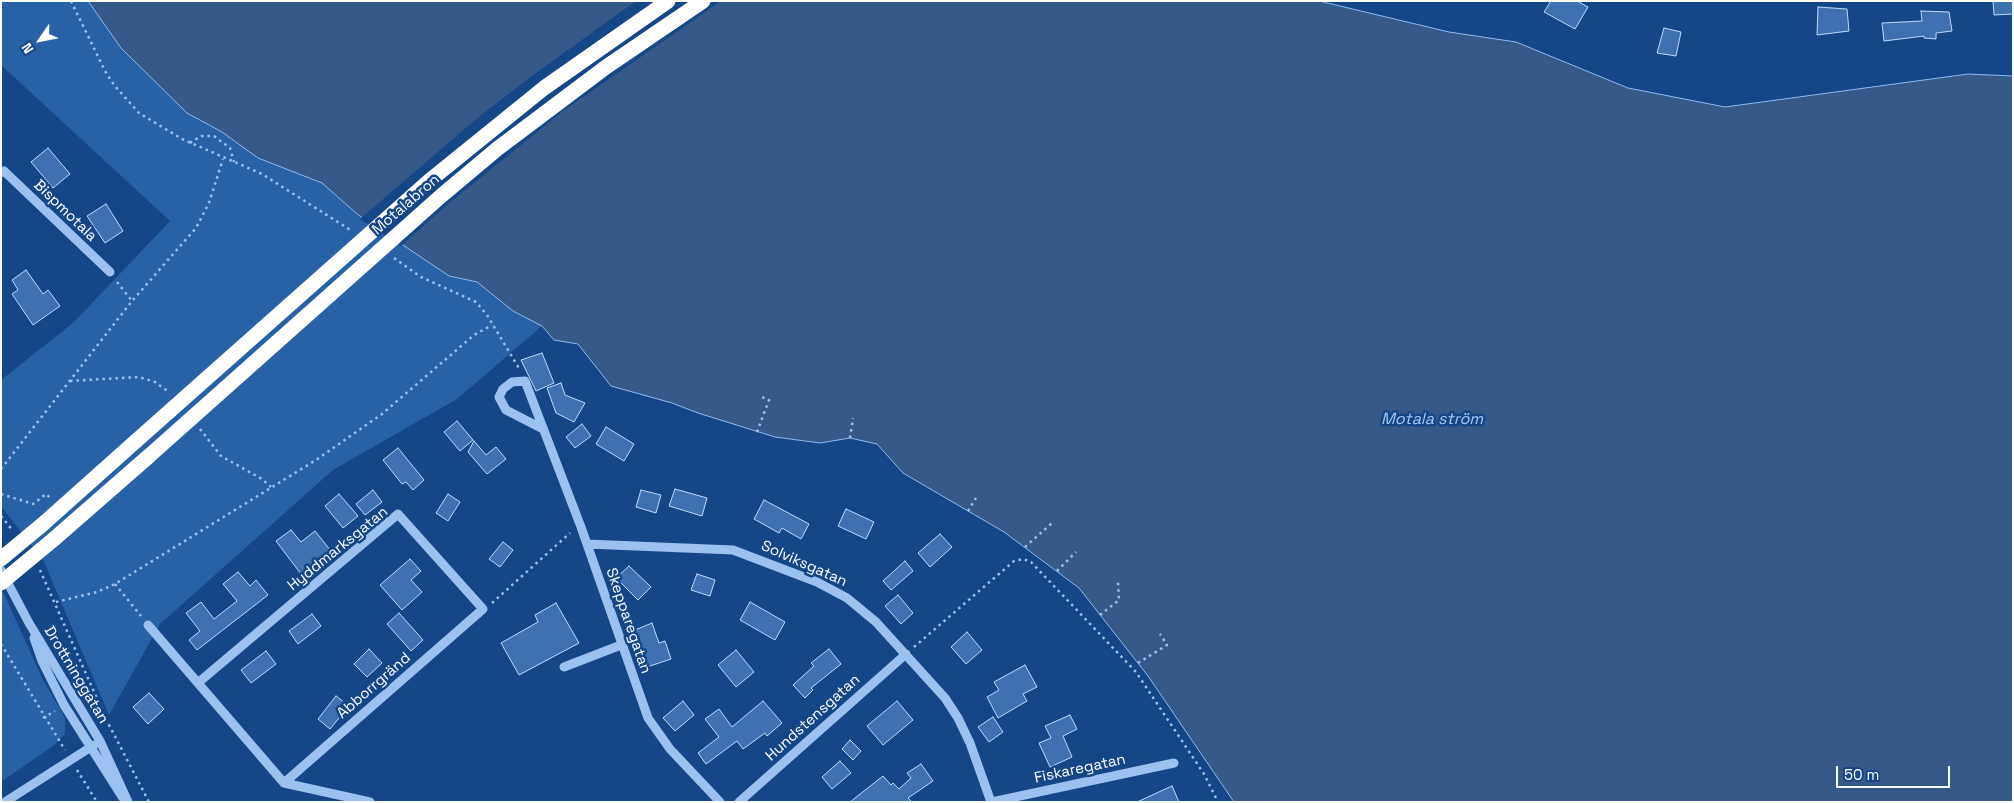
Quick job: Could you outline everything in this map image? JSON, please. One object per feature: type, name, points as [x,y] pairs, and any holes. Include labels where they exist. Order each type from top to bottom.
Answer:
[{"type":"highway","name":"Motalabron","points":[[1,558],[43,524],[429,181],[544,88],[668,1]]},
{"type":"highway","name":"Motalabron","points":[[1,583],[149,456],[441,196],[497,149],[606,67],[703,1]]},
{"type":"street","name":"Bispmotala","points":[[1,173],[4,171],[110,272]]},
{"type":"street","name":"Skepparegatan","points":[[543,429],[506,410],[502,405],[500,397],[503,389],[512,382],[525,381],[581,527],[648,718],[658,734],[720,802]]},
{"type":"street","name":"Hyddmarksgatan","points":[[199,682],[398,514],[482,609]]},
{"type":"street","name":"Solviksgatan","points":[[587,544],[732,550],[750,555],[817,582],[847,598],[876,622],[945,698],[958,718],[984,779],[991,802]]},
{"type":"street","name":"Drottninggatan","points":[[1,570],[29,623],[100,741],[126,802]]},
{"type":"street","name":"Abborrgränd","points":[[284,783],[482,609]]},
{"type":"street","name":"Drottninggatan","points":[[29,623],[52,684],[89,748],[126,802]]},
{"type":"street","points":[[148,625],[284,783],[370,802]]},
{"type":"street","points":[[564,667],[621,645]]},
{"type":"street","name":"Hundstensgatan","points":[[740,802],[906,654]]},
{"type":"street","points":[[6,802],[100,741]]},
{"type":"street","name":"Fiskaregatan","points":[[991,802],[1174,763]]},
{"type":"path","points":[[1,470],[156,271],[189,237],[209,203],[224,159],[155,124],[125,98],[105,71],[71,1]]},
{"type":"path","points":[[190,143],[201,136],[214,136],[230,148],[234,162]]},
{"type":"path","points":[[110,272],[132,301]]},
{"type":"path","points":[[56,602],[97,592],[115,584],[356,433],[406,395],[474,335],[492,325]]},
{"type":"path","points":[[757,432],[769,400],[759,396]]},
{"type":"path","points":[[850,438],[854,418]]},
{"type":"path","points":[[1,494],[31,504],[46,494],[50,498]]},
{"type":"path","points":[[968,511],[976,498]]},
{"type":"path","points":[[1,516],[18,538]]},
{"type":"path","points":[[1024,547],[1052,522]]},
{"type":"path","points":[[482,609],[574,530],[581,527]]},
{"type":"path","points":[[1057,571],[1076,552]]},
{"type":"path","points":[[906,654],[1014,561],[1023,558],[1031,562],[1094,624],[1136,672],[1204,774],[1218,802]]},
{"type":"path","points":[[38,566],[56,602],[92,689],[149,802]]},
{"type":"path","points":[[1100,615],[1119,600],[1118,582]]},
{"type":"path","points":[[115,584],[148,625]]},
{"type":"path","points":[[1138,663],[1167,645],[1160,634]]},
{"type":"path","points":[[1,644],[43,718],[97,802]]},
{"type":"shaded area","points":[[1,1],[88,1],[121,48],[187,113],[222,132],[258,158],[322,183],[357,214],[449,276],[477,282],[513,311],[542,326],[457,399],[333,470],[160,624],[109,715],[44,562],[1,506],[1,380],[73,323],[170,221],[1,65]]},
{"type":"shaded area","points":[[1,587],[42,678],[65,718],[65,734],[53,746],[1,782]]},
{"type":"water","name":"Motala ström","points":[[88,1],[1319,1],[1449,32],[1516,42],[1628,88],[1725,107],[1968,74],[2013,76],[2013,802],[1234,802],[1148,676],[1079,588],[1004,532],[903,473],[877,444],[850,438],[820,443],[775,437],[672,403],[611,386],[578,344],[554,340],[542,326],[513,311],[477,282],[449,276],[357,214],[322,183],[258,158],[222,132],[187,113],[121,48]]},
{"type":"pier","points":[[636,1],[721,1],[563,111],[448,204],[401,246],[360,219],[475,120],[533,75]]},
{"type":"building","points":[[1551,1],[1577,1],[1588,7],[1575,29],[1544,12]]},
{"type":"building","points":[[1993,1],[2013,1],[2013,14],[1994,15]]},
{"type":"building","points":[[1818,7],[1847,9],[1849,31],[1817,35]]},
{"type":"building","points":[[1921,11],[1949,12],[1952,31],[1936,33],[1936,39],[1924,38],[1924,36],[1884,41],[1882,23],[1922,21]]},
{"type":"building","points":[[1664,28],[1681,32],[1676,56],[1657,53]]},
{"type":"building","points":[[48,148],[70,174],[53,188],[31,162]]},
{"type":"building","points":[[106,204],[123,231],[105,243],[87,216]]},
{"type":"building","points":[[26,270],[43,294],[48,290],[60,306],[33,325],[12,294],[18,290],[12,280]]},
{"type":"building","points":[[542,353],[554,383],[536,391],[521,360]]},
{"type":"building","points":[[561,383],[565,395],[585,403],[574,422],[556,413],[547,388]]},
{"type":"building","points":[[457,421],[473,440],[460,451],[444,432]]},
{"type":"building","points":[[582,424],[591,436],[575,448],[566,437]]},
{"type":"building","points":[[606,427],[634,444],[624,461],[596,444]]},
{"type":"building","points":[[474,441],[486,455],[496,447],[506,459],[487,474],[468,452]]},
{"type":"building","points":[[398,448],[424,480],[413,490],[406,482],[402,484],[383,460]]},
{"type":"building","points":[[675,489],[707,498],[702,516],[669,506]]},
{"type":"building","points":[[373,490],[382,502],[365,515],[356,504]]},
{"type":"building","points":[[641,490],[661,495],[656,513],[636,507]]},
{"type":"building","points":[[339,494],[358,516],[343,528],[325,506]]},
{"type":"building","points":[[448,494],[460,502],[448,521],[436,513]]},
{"type":"building","points":[[764,500],[809,524],[801,539],[782,528],[779,533],[754,519]]},
{"type":"building","points":[[846,509],[874,522],[866,539],[838,526]]},
{"type":"building","points":[[291,530],[301,542],[315,531],[331,551],[301,574],[276,541]]},
{"type":"building","points":[[940,534],[952,547],[930,567],[918,553]]},
{"type":"building","points":[[503,542],[513,550],[500,567],[489,559]]},
{"type":"building","points":[[410,559],[421,571],[411,580],[422,592],[402,610],[380,585]]},
{"type":"building","points":[[905,561],[913,571],[891,590],[883,581]]},
{"type":"building","points":[[629,566],[651,587],[638,600],[616,578]]},
{"type":"building","points":[[238,572],[250,586],[256,580],[268,595],[197,650],[189,640],[200,631],[186,613],[201,602],[214,619],[237,601],[223,584]]},
{"type":"building","points":[[697,574],[715,580],[710,596],[691,590]]},
{"type":"building","points":[[898,595],[913,613],[901,624],[885,606]]},
{"type":"building","points":[[750,602],[785,622],[775,640],[740,620]]},
{"type":"building","points":[[556,603],[579,643],[519,675],[501,643],[538,622],[535,615]]},
{"type":"building","points":[[399,613],[423,640],[411,651],[387,624]]},
{"type":"building","points":[[312,614],[321,626],[298,644],[289,631]]},
{"type":"building","points":[[652,623],[659,643],[665,641],[671,659],[647,667],[635,630]]},
{"type":"building","points":[[967,632],[982,650],[966,664],[951,647]]},
{"type":"building","points":[[369,649],[382,663],[367,677],[354,664]]},
{"type":"building","points":[[829,649],[841,664],[811,688],[813,690],[805,698],[793,685],[814,666],[811,663]]},
{"type":"building","points":[[736,650],[754,672],[736,687],[718,665]]},
{"type":"building","points":[[266,651],[276,664],[251,683],[241,670]]},
{"type":"building","points":[[1025,665],[1037,687],[1023,694],[1027,701],[998,718],[987,697],[999,690],[994,682]]},
{"type":"building","points":[[149,693],[164,709],[148,724],[133,707]]},
{"type":"building","points":[[336,696],[349,706],[330,729],[318,719]]},
{"type":"building","points":[[683,701],[694,715],[675,731],[663,718]]},
{"type":"building","points":[[763,701],[782,723],[767,736],[765,733],[743,749],[737,741],[706,764],[698,753],[719,737],[705,719],[719,709],[732,727]]},
{"type":"building","points":[[897,701],[913,720],[883,745],[867,726]]},
{"type":"building","points":[[1070,715],[1077,729],[1063,736],[1072,757],[1050,767],[1039,743],[1051,738],[1045,726]]},
{"type":"building","points":[[993,717],[1003,732],[989,742],[978,727]]},
{"type":"building","points":[[850,740],[861,751],[853,760],[842,749]]},
{"type":"building","points":[[840,761],[851,773],[832,789],[822,777]]},
{"type":"building","points":[[921,764],[933,781],[908,798],[912,802],[850,802],[883,776],[891,785],[893,783],[899,789],[911,778],[907,773]]},
{"type":"building","points":[[1172,786],[1179,802],[1137,802]]}]
